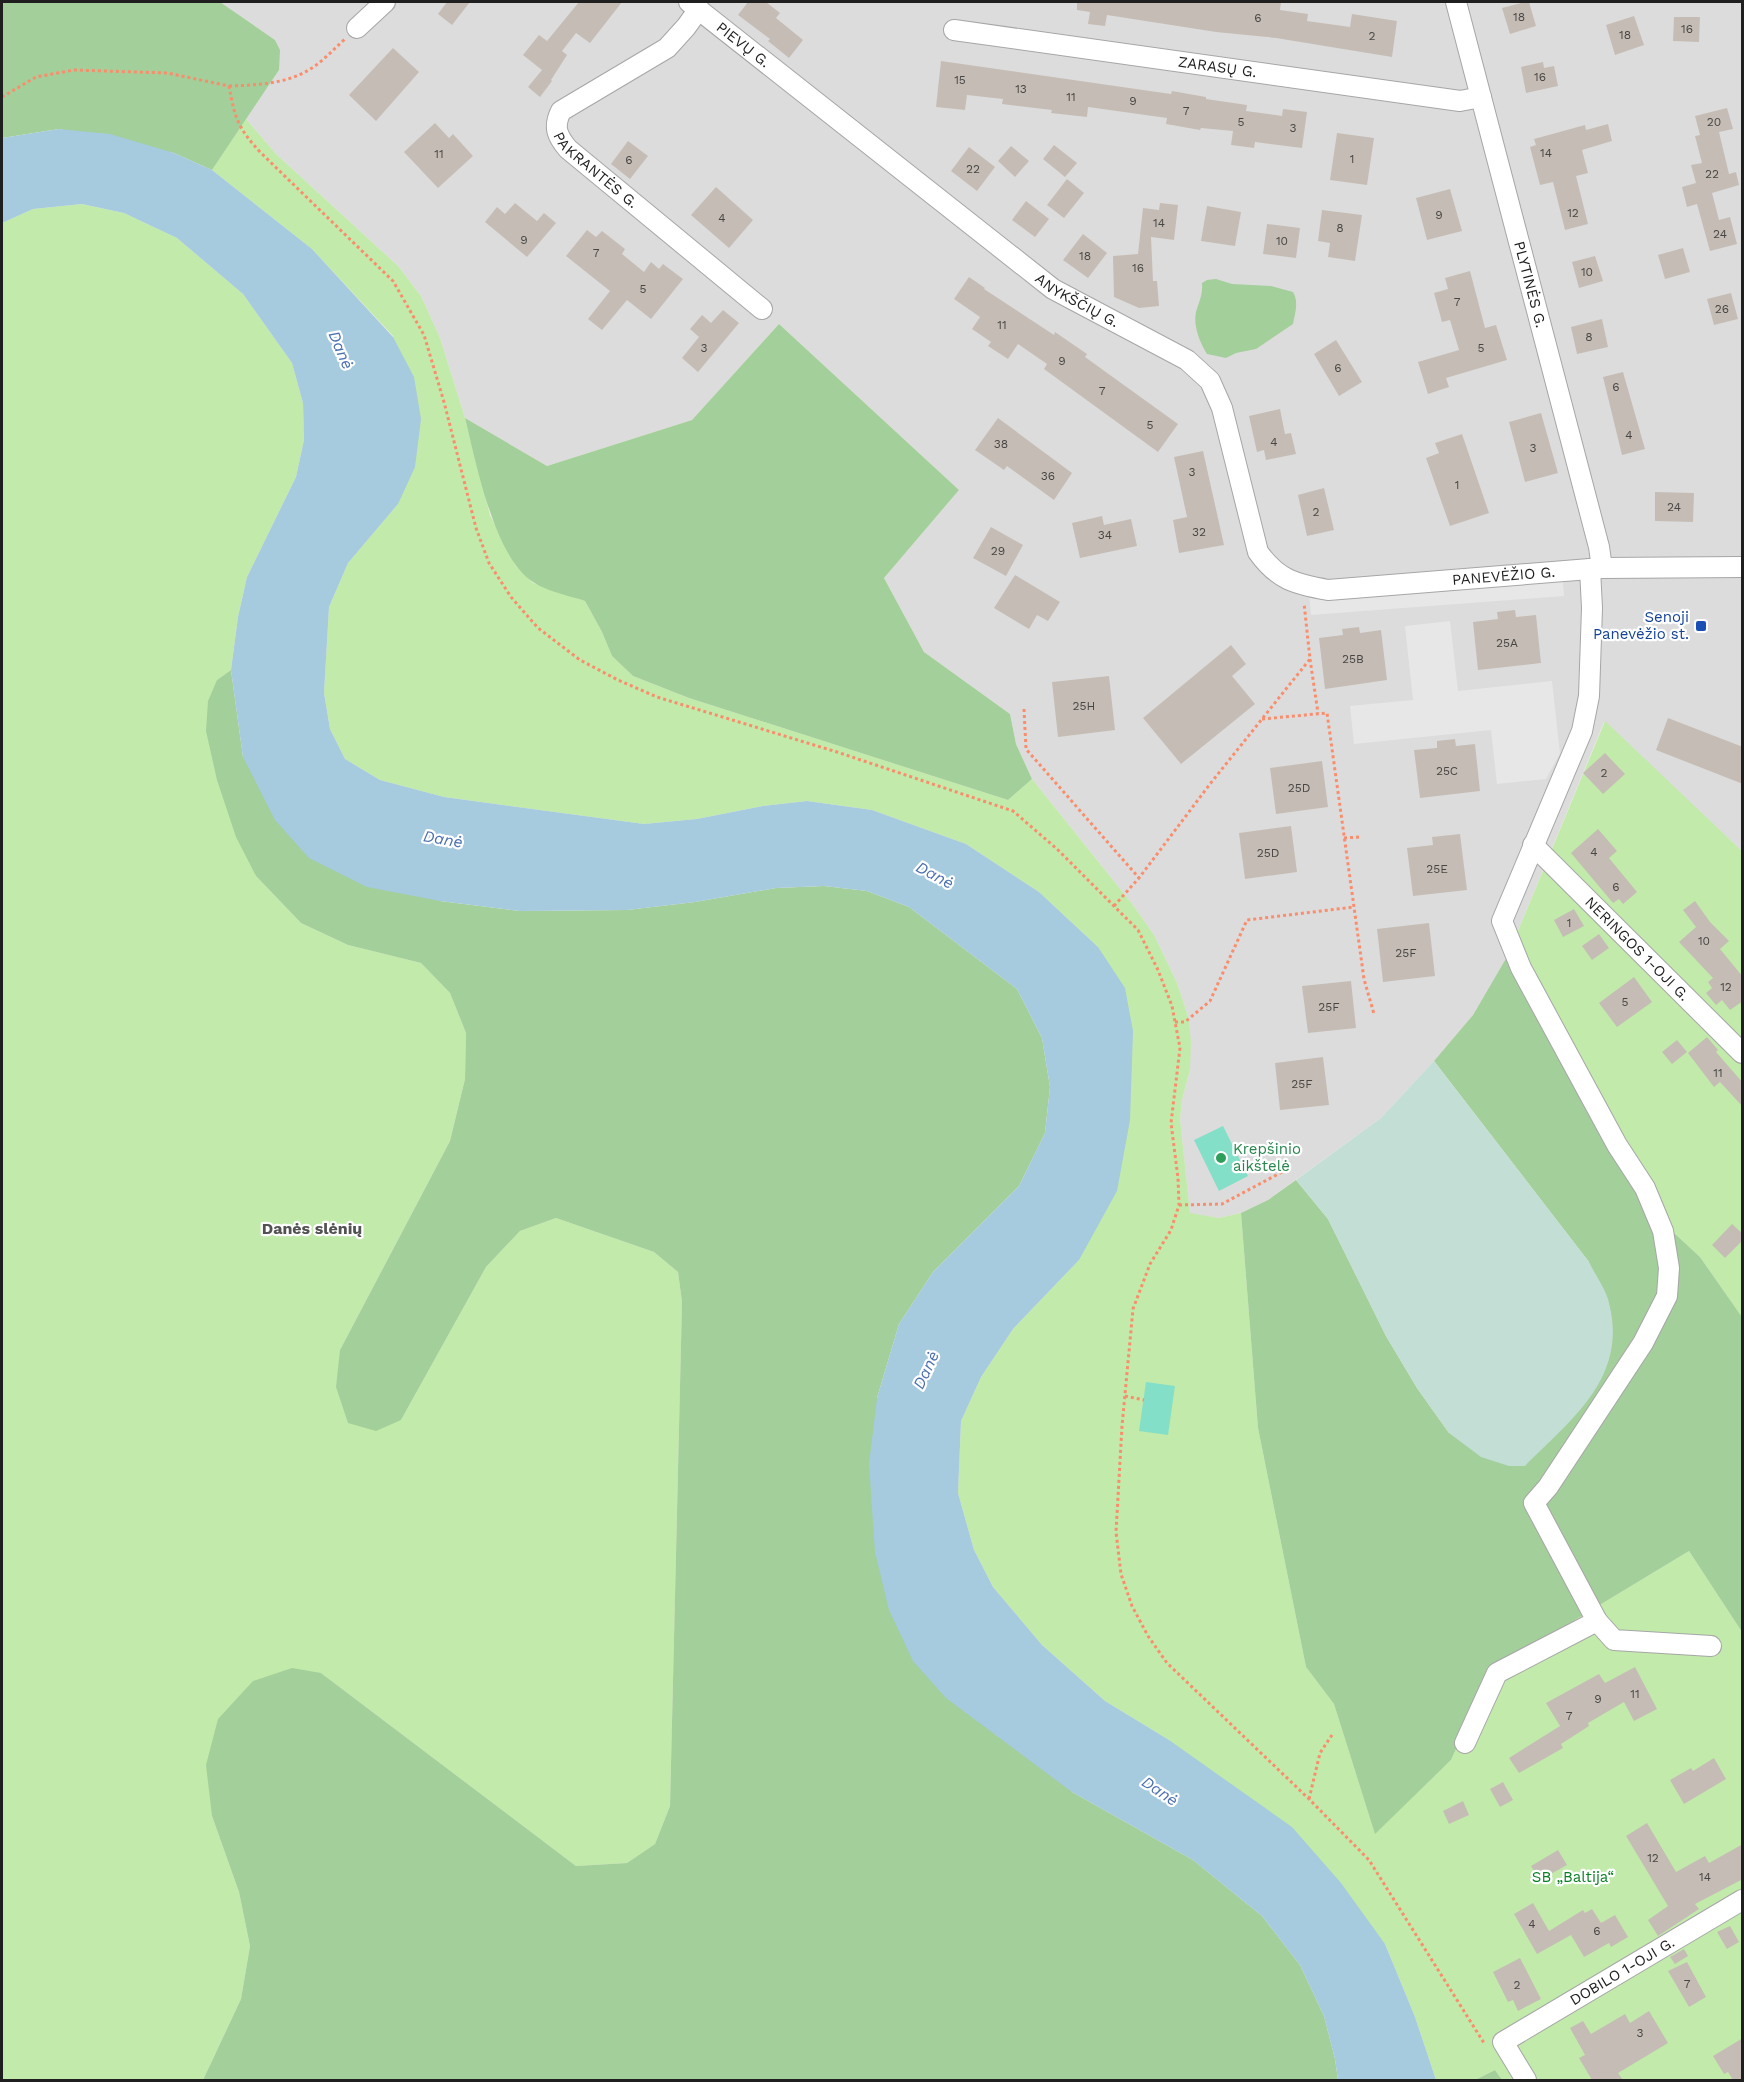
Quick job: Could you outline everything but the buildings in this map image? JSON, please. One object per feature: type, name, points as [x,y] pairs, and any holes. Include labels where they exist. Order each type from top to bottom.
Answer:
[{"type":"street","points":[[357,28],[385,2]]},
{"type":"street","name":"PLYTINĖS G.","points":[[1456,2],[1599,547],[1592,608],[1588,696],[1582,731],[1502,921],[1521,968],[1617,1145],[1645,1188],[1664,1231],[1669,1268],[1667,1296],[1643,1343],[1548,1487],[1534,1503],[1597,1621]]},
{"type":"street","name":"PIEVŲ G.","points":[[694,5],[797,86]]},
{"type":"street","name":"PAKRANTĖS G.","points":[[694,5],[686,27],[667,48],[561,111],[556,129],[560,140],[568,149],[762,309]]},
{"type":"street","name":"ZARASŲ G.","points":[[954,30],[1460,101],[1481,97]]},
{"type":"street","name":"ANYKŠČIŲ G.","points":[[797,86],[1053,289],[1186,360],[1210,381],[1222,408],[1257,552],[1269,567]]},
{"type":"street","name":"PANEVĖŽIO G.","points":[[1269,567],[1296,584],[1328,590],[1596,568],[1743,567]]},
{"type":"street","name":"NERINGOS 1-OJI G.","points":[[1533,845],[1743,1053]]},
{"type":"street","points":[[1465,1743],[1497,1673],[1597,1621],[1614,1641],[1711,1646]]},
{"type":"street","name":"DOBILO 1-OJI G.","points":[[1496,2046],[1743,1900]]},
{"type":"street","points":[[1496,2046],[1526,2080]]},
{"type":"path","points":[[2,97],[36,77],[74,70],[167,73],[229,86],[261,85],[293,79],[314,67],[357,28]]},
{"type":"path","points":[[229,86],[235,116],[245,136],[393,281],[424,335],[444,402],[476,528],[489,563],[511,597],[538,628],[580,660],[657,697],[837,752],[1013,811],[1057,849],[1138,930],[1158,969],[1172,1006],[1180,1047],[1171,1123],[1179,1205],[1171,1230],[1150,1264],[1134,1309],[1125,1396],[1116,1532],[1121,1574],[1132,1606],[1148,1636],[1167,1663],[1310,1799],[1369,1860],[1496,2046]]},
{"type":"path","points":[[1303,592],[1318,714]]},
{"type":"path","points":[[1114,906],[1139,878],[1310,659]]},
{"type":"path","points":[[1024,709],[1026,748],[1139,878]]},
{"type":"path","points":[[1262,719],[1327,713],[1364,979],[1374,1014]]},
{"type":"path","points":[[1344,838],[1359,837]]},
{"type":"path","points":[[1175,1022],[1185,1022],[1210,1001],[1246,920],[1354,907]]},
{"type":"path","points":[[1179,1205],[1222,1204],[1282,1172]]},
{"type":"path","points":[[1125,1396],[1144,1400]]},
{"type":"path","points":[[1310,1799],[1320,1753],[1332,1735]]},
{"type":"shaded area","points":[[220,2],[1742,2],[1742,851],[1604,722],[1508,955],[1473,1015],[1381,1118],[1268,1200],[1241,1213],[1219,1218],[1190,1214],[1180,1119],[1190,1069],[1188,1016],[1177,983],[1154,935],[1133,905],[1032,779],[1016,744],[1010,714],[924,652],[884,578],[959,490],[779,324],[692,420],[547,466],[465,418],[440,338],[421,296],[398,266],[276,154],[246,119],[279,70],[275,40]]},
{"type":"shaded area","points":[[1562,571],[1564,596],[1311,615],[1309,592]]},
{"type":"shaded area","points":[[1450,621],[1458,691],[1552,681],[1560,753],[1546,779],[1497,784],[1491,730],[1354,744],[1350,706],[1413,700],[1405,626]]},
{"type":"shaded area","points":[[1434,1061],[1589,1262],[1608,1299],[1613,1326],[1611,1351],[1604,1373],[1593,1393],[1578,1412],[1525,1466],[1509,1466],[1481,1457],[1449,1433],[1417,1388],[1386,1336],[1328,1219],[1296,1180],[1381,1118]]},
{"type":"green space","points":[[2,2],[220,2],[275,40],[280,50],[279,70],[212,170],[174,153],[59,129],[2,138]]},
{"type":"green space","name":"SB „Baltija“","points":[[246,119],[276,154],[398,266],[421,296],[440,338],[465,418],[490,515],[516,566],[533,583],[585,601],[612,656],[633,676],[689,698],[1008,800],[1032,779],[1133,905],[1154,935],[1177,983],[1188,1016],[1191,1041],[1190,1069],[1180,1119],[1190,1213],[1219,1218],[1241,1213],[1258,1428],[1306,1667],[1334,1704],[1375,1833],[1451,1760],[1492,1670],[1689,1551],[1742,1632],[1742,2080],[1502,2080],[1495,2070],[1475,2080],[1436,2080],[1415,2017],[1385,1944],[1169,1740],[1105,1701],[1042,1645],[993,1587],[974,1550],[958,1493],[961,1421],[981,1377],[1013,1329],[1079,1260],[1098,947],[1039,892],[966,844],[872,810],[807,801],[763,806],[697,819],[644,824],[444,797],[380,780],[345,759],[330,729],[324,693],[329,607],[348,563],[398,504],[393,336],[312,249],[212,170]]},
{"type":"green space","points":[[82,204],[124,213],[177,238],[243,294],[292,363],[303,403],[304,440],[296,477],[247,577],[238,617],[231,670],[217,680],[256,876],[301,923],[348,945],[421,963],[450,993],[466,1033],[465,1079],[450,1141],[340,1350],[401,1420],[486,1267],[520,1231],[556,1218],[654,1252],[678,1272],[682,1302],[670,1806],[655,1844],[627,1863],[576,1866],[321,1673],[212,1816],[239,1892],[250,1946],[241,1999],[203,2080],[2,2080],[2,223],[33,209]]},
{"type":"green space","points":[[1216,279],[1232,284],[1271,286],[1293,292],[1296,304],[1293,324],[1256,349],[1236,353],[1226,358],[1207,354],[1198,334],[1195,317],[1202,283]]},
{"type":"green space","points":[[779,324],[959,490],[884,578],[924,652],[1010,714],[1016,744],[1032,779],[1008,800],[689,698],[633,676],[612,656],[585,601],[551,591],[533,582],[519,570],[507,552],[488,507],[465,418],[547,466],[692,420]]},
{"type":"green space","points":[[231,670],[243,757],[440,901],[519,911],[627,910],[695,902],[776,888],[824,886],[867,891],[909,907],[1017,989],[1042,1038],[1050,1087],[1045,1133],[1019,1186],[933,1272],[899,1324],[877,1398],[1072,1792],[1193,1860],[1262,1916],[1300,1965],[1324,2016],[1338,2080],[203,2080],[241,1999],[250,1946],[239,1892],[212,1816],[206,1765],[218,1719],[253,1681],[292,1668],[321,1673],[576,1866],[627,1863],[655,1844],[670,1806],[682,1302],[678,1272],[654,1252],[556,1218],[520,1231],[486,1267],[401,1420],[376,1431],[348,1423],[336,1387],[340,1350],[450,1141],[465,1079],[466,1033],[450,993],[421,963],[348,945],[301,923],[256,876],[236,837],[217,780],[206,731],[208,701],[217,680]]},
{"type":"green space","points":[[1605,721],[1742,851],[1742,1317],[1700,1257],[1647,1208],[1508,955]]},
{"type":"green space","points":[[1508,955],[1647,1208],[1700,1257],[1742,1317],[1742,1632],[1689,1551],[1492,1670],[1451,1760],[1375,1834],[1334,1704],[1306,1667],[1258,1428],[1241,1213],[1268,1200],[1296,1180],[1328,1219],[1386,1336],[1417,1388],[1449,1433],[1589,1262],[1434,1061],[1473,1015]]},
{"type":"green space","name":"Krepšinio aikštelė","points":[[1223,1126],[1248,1176],[1219,1191],[1194,1140]]},
{"type":"green space","points":[[1146,1382],[1175,1386],[1168,1435],[1139,1431]]},
{"type":"green space","points":[[1495,2070],[1502,2080],[1475,2080]]},
{"type":"water","name":"Danė","points":[[59,129],[110,134],[174,153],[212,170],[312,249],[393,337],[414,377],[421,419],[415,467],[398,504],[348,563],[329,607],[324,693],[330,729],[345,759],[380,780],[444,797],[644,824],[697,819],[763,806],[807,801],[872,810],[966,844],[1039,892],[1098,947],[1125,988],[1133,1031],[1130,1120],[1117,1191],[1079,1260],[1013,1329],[981,1377],[961,1421],[958,1493],[974,1550],[993,1587],[1042,1645],[1105,1701],[1169,1740],[1292,1827],[1341,1883],[1385,1944],[1415,2017],[1436,2080],[1338,2080],[1324,2016],[1300,1965],[1262,1916],[1193,1860],[1072,1792],[946,1698],[913,1661],[889,1610],[875,1552],[869,1464],[877,1398],[899,1324],[933,1272],[1019,1186],[1045,1133],[1050,1087],[1042,1038],[1017,989],[909,907],[867,891],[824,886],[776,888],[695,902],[627,910],[519,911],[440,901],[367,887],[309,858],[275,820],[243,757],[231,670],[238,617],[247,577],[296,477],[304,440],[303,403],[292,363],[243,294],[177,238],[124,213],[82,204],[33,209],[2,223],[2,138]]},
{"type":"place","name":"Senoji Panevėžio st.","points":[[1701,626]]},
{"type":"place","name":"Krepšinio aikštelė","points":[[1221,1158]]},
{"type":"district","name":"Danės slėnių","points":[[312,1228]]}]
